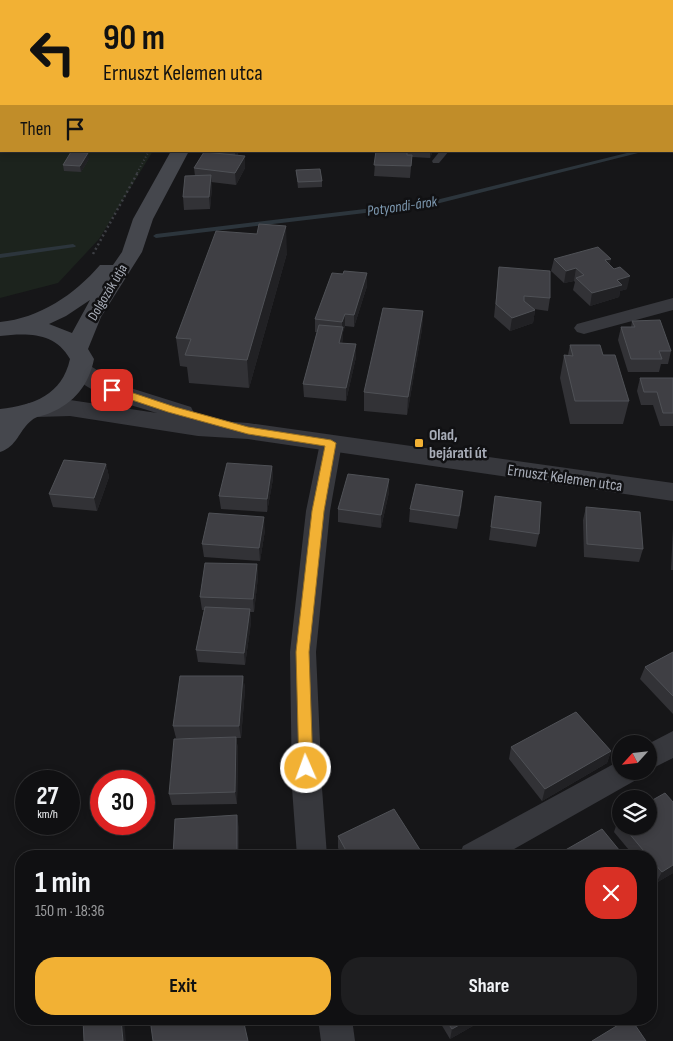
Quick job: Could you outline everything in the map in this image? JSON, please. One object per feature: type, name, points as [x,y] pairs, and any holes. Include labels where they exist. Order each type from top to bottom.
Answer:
[{"type":"main road","name":"Dolgozók útja","points":[[5,329],[42,320],[64,310],[99,281],[135,235],[179,152]]},
{"type":"main road","name":"Dolgozók útja","points":[[21,413],[66,392],[78,379],[79,359],[90,317],[132,252],[135,235]]},
{"type":"main road","points":[[5,329],[46,330],[65,337],[79,359]]},
{"type":"main road","points":[[0,443],[21,413]]},
{"type":"street","points":[[584,328],[673,304]]},
{"type":"street","name":"Ernuszt Kelemen utca","points":[[79,359],[112,390],[171,410],[248,431]]},
{"type":"street","name":"Ernuszt Kelemen utca","points":[[21,413],[70,408],[198,428],[248,431],[673,492]]},
{"type":"street","points":[[311,850],[306,788],[303,652],[318,511],[331,443]]},
{"type":"street","points":[[658,753],[673,744]]},
{"type":"street","points":[[485,850],[612,779]]},
{"type":"street","points":[[336,1025],[338,1041]]},
{"type":"lane","points":[[436,161],[444,152]]},
{"type":"path","points":[[93,254],[148,152]]},
{"type":"shaded area","points":[[0,152],[152,152],[99,239],[58,283],[0,298]]},
{"type":"building","points":[[71,152],[88,153],[80,166],[63,165]]},
{"type":"building","points":[[204,152],[245,156],[235,173],[194,168]]},
{"type":"building","points":[[376,152],[407,152],[407,155],[412,155],[411,166],[374,165]]},
{"type":"building","points":[[320,169],[322,181],[298,182],[296,170]]},
{"type":"building","points":[[211,175],[209,197],[183,197],[185,176]]},
{"type":"building","points":[[259,224],[286,226],[247,360],[185,355],[191,339],[176,338],[216,231],[257,234]]},
{"type":"building","points":[[598,247],[611,259],[605,260],[614,269],[620,267],[630,276],[617,280],[622,285],[592,293],[576,278],[584,275],[576,268],[566,271],[554,259]]},
{"type":"building","points":[[499,267],[550,271],[550,298],[524,296],[524,301],[535,310],[512,318],[496,304]]},
{"type":"building","points":[[344,271],[367,273],[354,315],[345,314],[342,322],[315,319],[332,273],[343,274]]},
{"type":"building","points":[[383,308],[423,311],[408,397],[364,392]]},
{"type":"building","points":[[660,320],[671,351],[659,351],[662,359],[631,359],[621,327],[635,327],[632,321]]},
{"type":"building","points":[[319,325],[343,327],[339,343],[356,344],[346,388],[303,384]]},
{"type":"building","points":[[570,345],[600,345],[603,355],[615,355],[629,401],[575,401],[564,355],[573,356]]},
{"type":"building","points":[[640,378],[673,378],[673,413],[663,413],[657,392],[644,392]]},
{"type":"building","points":[[64,460],[106,464],[94,498],[49,494]]},
{"type":"building","points":[[227,463],[272,466],[267,499],[219,496]]},
{"type":"building","points":[[348,474],[389,479],[381,515],[338,509]]},
{"type":"building","points":[[416,484],[463,491],[459,516],[410,509]]},
{"type":"building","points":[[495,496],[541,502],[539,534],[491,527]]},
{"type":"building","points":[[586,507],[640,512],[643,549],[587,544]]},
{"type":"building","points":[[209,513],[264,517],[259,548],[202,544]]},
{"type":"building","points":[[205,563],[257,564],[253,599],[200,597]]},
{"type":"building","points":[[205,607],[250,609],[244,653],[196,650]]},
{"type":"building","points":[[673,652],[673,696],[645,667]]},
{"type":"building","points":[[180,676],[243,676],[239,726],[173,726]]},
{"type":"building","points":[[576,712],[611,751],[545,789],[511,747]]},
{"type":"building","points":[[236,737],[235,792],[169,794],[174,739]]},
{"type":"building","points":[[665,793],[673,802],[673,865],[662,872],[657,867],[657,850],[643,850],[630,835],[657,835],[657,798]]},
{"type":"building","points":[[394,809],[420,850],[346,850],[338,836]]},
{"type":"building","points":[[237,815],[237,850],[173,850],[175,819]]},
{"type":"building","points":[[602,829],[619,850],[565,850]]},
{"type":"building","points":[[83,1025],[122,1025],[123,1041],[84,1041]]},
{"type":"building","points":[[151,1025],[244,1025],[248,1041],[153,1041]]},
{"type":"building","points":[[449,1025],[459,1025],[452,1029]]},
{"type":"building","points":[[618,1025],[635,1025],[646,1041],[592,1041]]},
{"type":"waterway","name":"Potyondi-árok","points":[[156,236],[432,203],[639,152]]},
{"type":"waterway","name":"Potyondi-árok","points":[[0,256],[73,246]]},
{"type":"place","name":"Olad, bejárati út","points":[[419,443]]},
{"type":"route","points":[[112,390],[171,410],[248,431],[331,443],[318,511],[303,652],[306,768]]}]
